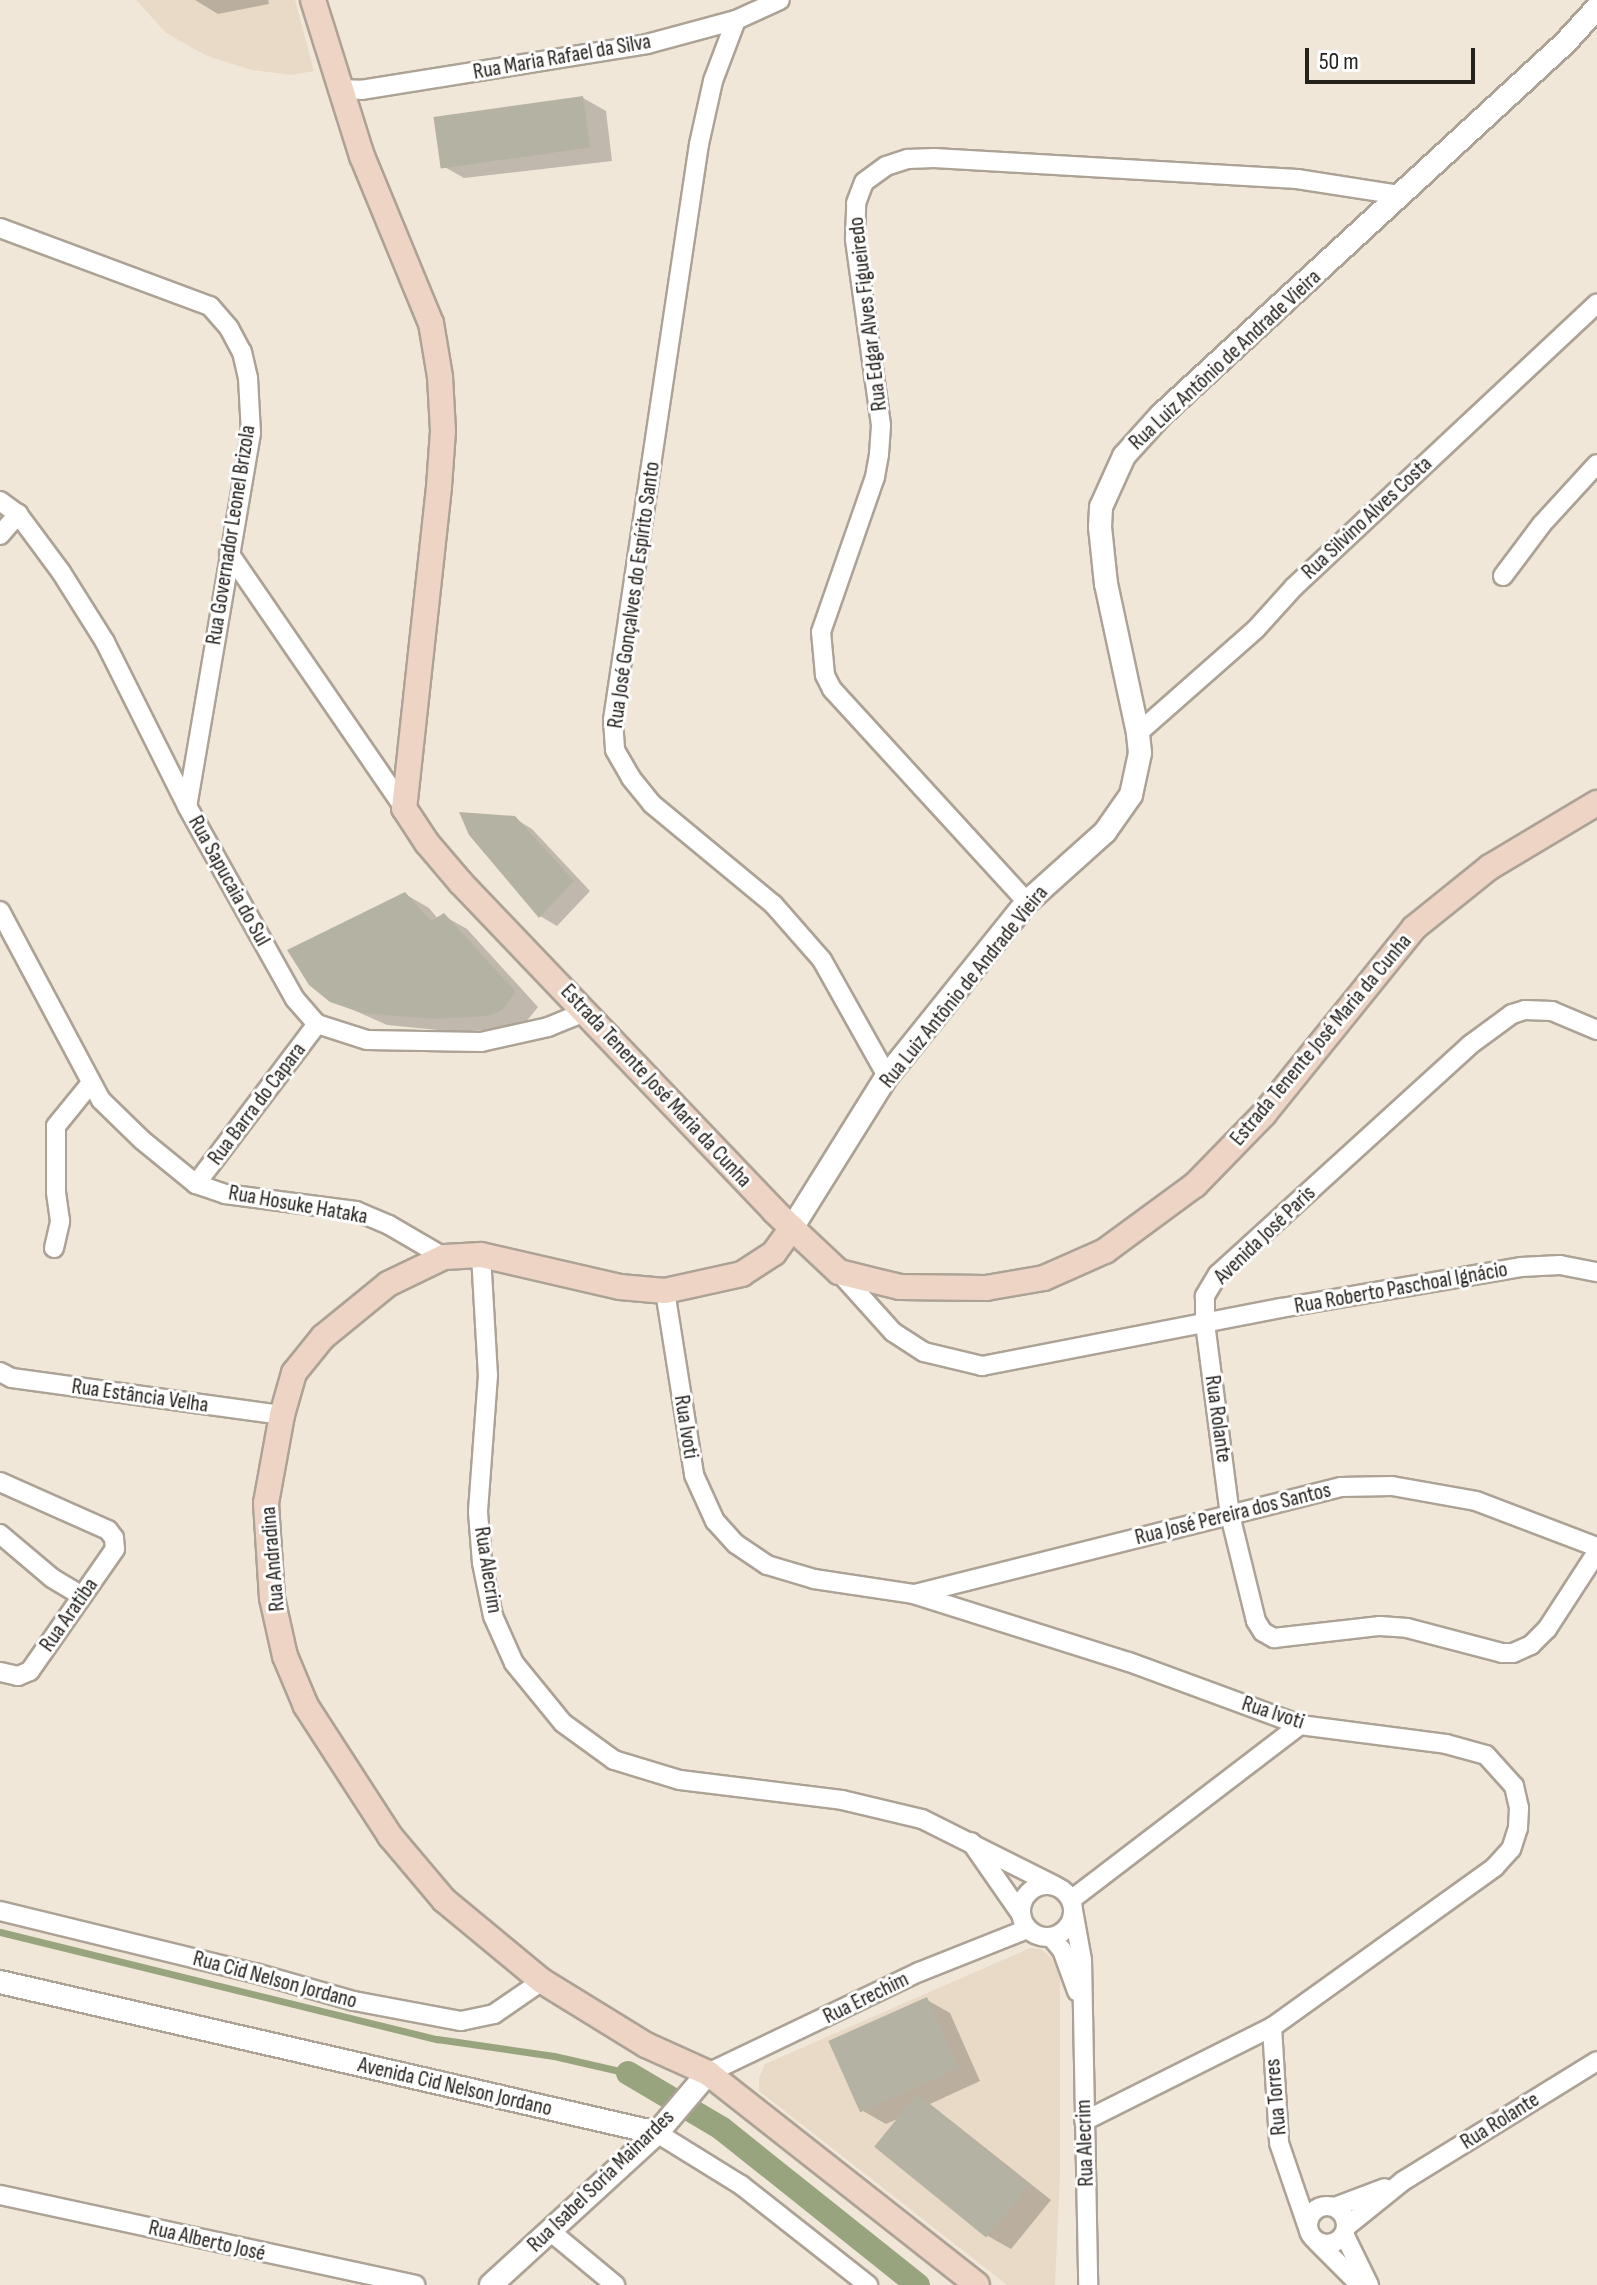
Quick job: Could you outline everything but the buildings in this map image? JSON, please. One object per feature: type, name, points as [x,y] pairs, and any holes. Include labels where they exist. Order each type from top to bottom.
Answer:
[{"type":"main road","points":[[313,0],[338,89],[431,323],[440,377],[443,431],[439,487],[404,808]]},
{"type":"main road","name":"Estrada Tenente José Maria da Cunha","points":[[404,808],[427,843],[461,883],[792,1228],[839,1272],[900,1287],[986,1288],[1044,1278],[1105,1251],[1195,1185],[1264,1114],[1414,928],[1490,867],[1597,803]]},
{"type":"main road","name":"Rua Andradina","points":[[708,2073],[646,2045],[542,1981],[444,1900],[390,1836],[306,1706],[285,1656],[272,1598],[266,1503],[282,1415],[294,1373],[323,1337],[388,1284],[444,1257],[481,1255],[620,1287],[665,1291],[742,1274],[774,1253],[792,1228]]},
{"type":"main road","points":[[708,2073],[977,2285]]},
{"type":"street","name":"Rua Maria Rafael da Silva","points":[[338,89],[361,90],[647,44],[736,20],[780,0]]},
{"type":"street","name":"Rua Luiz Antônio de Andrade Vieira","points":[[792,1228],[887,1076],[1027,902],[1105,832],[1131,795],[1140,753],[1138,733],[1106,584],[1100,527],[1101,507],[1124,456],[1161,415],[1565,43],[1597,8]]},
{"type":"street","name":"Rua José Gonçalves do Espírito Santo","points":[[736,20],[713,81],[699,144],[613,720],[615,750],[631,778],[652,804],[773,904],[822,960],[887,1076]]},
{"type":"street","name":"Rua Edgar Alves Figueiredo","points":[[1027,902],[832,689],[825,675],[821,632],[875,477],[879,454],[881,425],[855,239],[856,203],[864,182],[886,166],[908,159],[934,158],[1297,179],[1399,195]]},
{"type":"street","name":"Rua Governador Leonel Brizola","points":[[0,228],[210,306],[229,328],[242,352],[248,378],[251,433],[187,806]]},
{"type":"street","name":"Rua Silvino Alves Costa","points":[[1138,733],[1256,629],[1294,587],[1597,303]]},
{"type":"street","points":[[1503,576],[1542,524],[1597,464]]},
{"type":"street","name":"Rua Sapucaia do Sul","points":[[0,501],[18,514],[61,572],[105,642],[187,806],[295,999],[317,1024]]},
{"type":"street","points":[[0,535],[18,514]]},
{"type":"street","points":[[229,553],[404,808]]},
{"type":"street","name":"Rua Hosuke Hataka","points":[[0,911],[91,1083],[123,1122],[196,1184],[225,1194],[356,1211],[389,1225],[444,1257]]},
{"type":"street","name":"Avenida José Paris","points":[[1205,1323],[1205,1296],[1218,1274],[1512,1014],[1538,1009],[1552,1011],[1597,1030]]},
{"type":"street","points":[[317,1024],[367,1040],[481,1042],[548,1027],[587,1011]]},
{"type":"street","name":"Rua Barra do Capara","points":[[196,1184],[317,1024]]},
{"type":"street","points":[[54,1248],[60,1221],[56,1192],[56,1126],[91,1083]]},
{"type":"street","name":"Rua Alecrim","points":[[481,1255],[488,1375],[478,1512],[482,1563],[493,1616],[514,1663],[563,1723],[614,1760],[680,1780],[879,1807],[922,1819],[1054,1885]]},
{"type":"street","name":"Rua Roberto Paschoal Ignácio","points":[[1205,1323],[1521,1267],[1560,1265],[1597,1272]]},
{"type":"street","points":[[839,1272],[893,1332],[924,1352],[982,1366],[1205,1323]]},
{"type":"street","name":"Rua Ivoti","points":[[665,1291],[694,1475],[715,1521],[736,1544],[767,1565],[814,1579],[913,1594],[1129,1662],[1300,1725],[1446,1744],[1486,1755],[1514,1786],[1519,1808],[1518,1828],[1511,1849],[1495,1867],[1272,2027],[1084,2121]]},
{"type":"street","name":"Rua Rolante","points":[[1205,1323],[1230,1515],[1256,1621],[1263,1632],[1274,1638],[1380,1626],[1435,1634],[1502,1653],[1513,1653],[1531,1645],[1547,1629],[1597,1550]]},
{"type":"street","name":"Rua Estância Velha","points":[[0,1372],[12,1378],[282,1415]]},
{"type":"street","name":"Rua Aratiba","points":[[0,1482],[108,1530],[115,1549],[26,1675],[0,1672]]},
{"type":"street","name":"Rua José Pereira dos Santos","points":[[913,1594],[1341,1487],[1392,1486],[1476,1501],[1597,1550]]},
{"type":"street","points":[[0,1534],[52,1578],[82,1596]]},
{"type":"street","points":[[969,1840],[1024,1921],[1042,1937],[1051,1937],[1065,1930],[1072,1905],[1300,1725]]},
{"type":"street","points":[[1024,1921],[1030,1891],[1054,1885],[1072,1905]]},
{"type":"street","name":"Rua Alecrim","points":[[1072,1905],[1082,1960],[1080,2001],[1088,2285]]},
{"type":"street","name":"Rua Cid Nelson Jordano","points":[[0,1911],[354,2001],[461,2021],[494,2014],[542,1981]]},
{"type":"street","name":"Rua Erechim","points":[[708,2073],[1024,1921]]},
{"type":"street","name":"Rua Alecrim","points":[[1051,1937],[1062,1950],[1080,2001]]},
{"type":"street","name":"Avenida Cid Nelson Jordano","points":[[0,1982],[664,2125],[868,2285]]},
{"type":"street","name":"Rua Torres","points":[[1272,2027],[1279,2143],[1312,2234],[1360,2285]]},
{"type":"street","name":"Rua Rolante","points":[[1345,2230],[1403,2181],[1597,2061]]},
{"type":"street","name":"Rua Isabel Soria Mainardes","points":[[491,2285],[664,2125],[708,2073]]},
{"type":"street","name":"Rua Torres","points":[[1288,2166],[1313,2195],[1332,2206]]},
{"type":"street","name":"Rua Rolante","points":[[1332,2206],[1403,2181]]},
{"type":"street","name":"Rua Alberto José","points":[[0,2195],[415,2285]]},
{"type":"street","points":[[1345,2230],[1329,2244],[1312,2234],[1311,2213],[1332,2206],[1344,2216],[1345,2230],[1369,2285]]},
{"type":"street","points":[[550,2231],[615,2285]]},
{"type":"shaded area","points":[[136,0],[295,0],[314,71],[292,75],[252,70],[207,56],[166,33]]},
{"type":"shaded area","points":[[1030,1948],[1041,1949],[1052,1958],[1060,1975],[1060,2176],[1055,2285],[1007,2285],[759,2091],[759,2078],[765,2064]]},
{"type":"waterway","points":[[0,1932],[437,2039],[554,2056],[628,2073]]},
{"type":"waterway","points":[[628,2073],[721,2128],[918,2285]]}]
